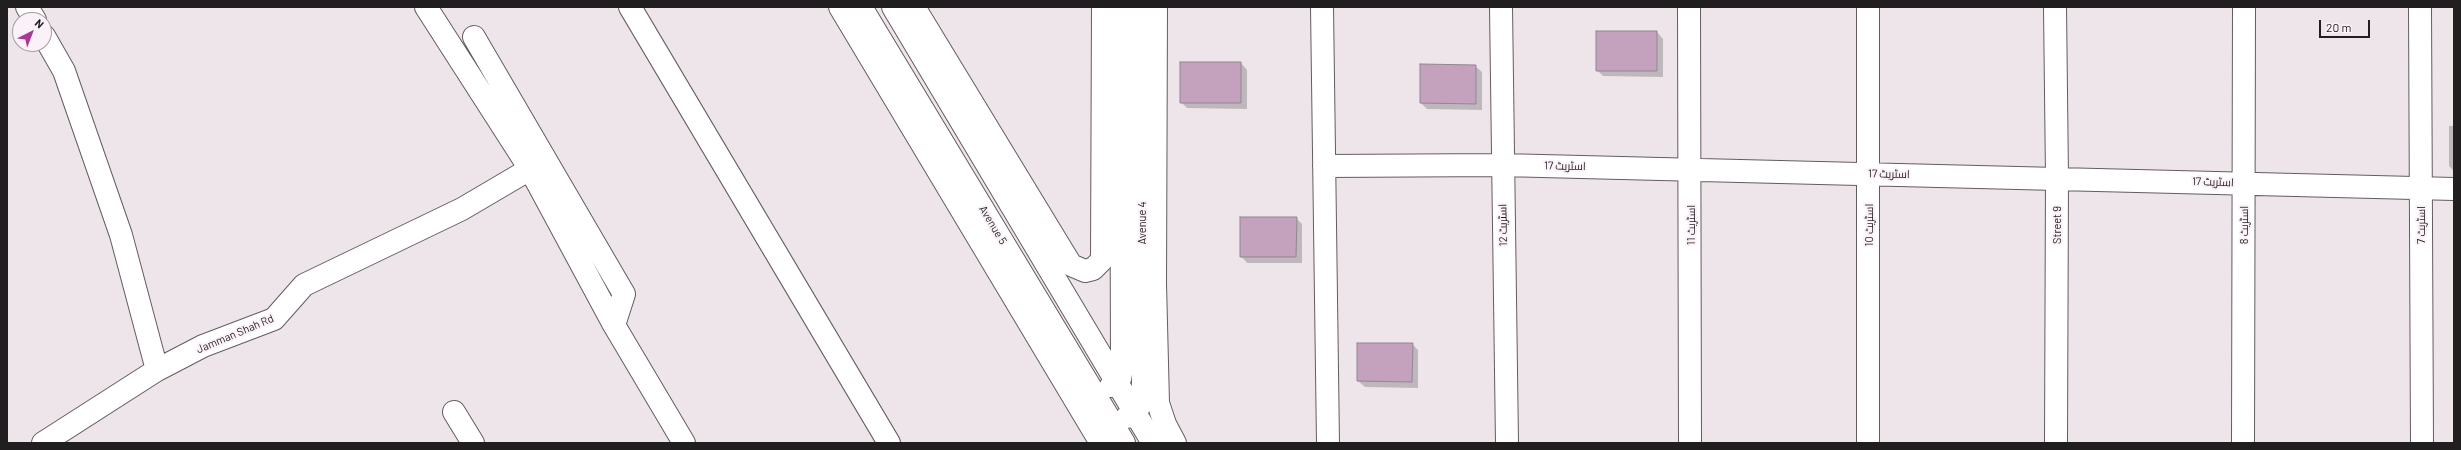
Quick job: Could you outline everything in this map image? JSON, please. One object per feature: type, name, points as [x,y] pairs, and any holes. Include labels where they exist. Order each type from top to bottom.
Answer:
[{"type":"street","points":[[426,7],[530,169],[614,325],[684,443]]},
{"type":"street","points":[[630,7],[889,443]]},
{"type":"street","points":[[840,7],[1101,443]]},
{"type":"street","name":"Avenue 5","points":[[861,7],[1119,435]]},
{"type":"street","points":[[893,7],[1153,443]]},
{"type":"street","points":[[914,7],[1005,160],[1071,266],[1085,271],[1093,269],[1102,260],[1103,7]]},
{"type":"street","name":"Avenue 4","points":[[1117,382],[1122,375],[1121,7]]},
{"type":"street","name":"Avenue 4","points":[[1135,412],[1142,401],[1143,393],[1140,7]]},
{"type":"street","points":[[1156,7],[1155,284],[1158,403],[1165,424],[1175,443]]},
{"type":"street","points":[[1322,7],[1328,443]]},
{"type":"street","name":"اسٹریٹ 12","points":[[1501,7],[1507,443]]},
{"type":"street","name":"اسٹریٹ 11","points":[[1689,7],[1691,169],[1690,443]]},
{"type":"street","name":"اسٹریٹ 10","points":[[1868,7],[1868,443]]},
{"type":"street","name":"Street 9","points":[[2055,7],[2057,178],[2056,443]]},
{"type":"street","name":"اسٹریٹ 8","points":[[2243,443],[2245,183],[2244,7]]},
{"type":"street","name":"اسٹریٹ 7","points":[[2420,7],[2422,443]]},
{"type":"street","points":[[474,38],[624,294],[614,325]]},
{"type":"street","points":[[52,50],[64,71],[118,227],[157,370]]},
{"type":"street","name":"اسٹریٹ 17","points":[[1324,166],[1502,165],[2454,189]]},
{"type":"street","name":"Jamman Shah Rd","points":[[43,443],[157,370],[203,346],[274,319],[304,285],[462,209],[530,169]]},
{"type":"street","points":[[1096,395],[1117,382]]},
{"type":"street","points":[[454,412],[473,443]]},
{"type":"street","points":[[1119,435],[1135,412]]},
{"type":"building","points":[[1596,31],[1657,31],[1657,71],[1596,71]]},
{"type":"building","points":[[1180,62],[1241,62],[1241,103],[1180,103]]},
{"type":"building","points":[[1420,64],[1476,65],[1476,104],[1420,103]]},
{"type":"building","points":[[1240,217],[1297,217],[1296,257],[1240,257]]},
{"type":"building","points":[[1357,343],[1413,343],[1412,382],[1357,381]]}]
